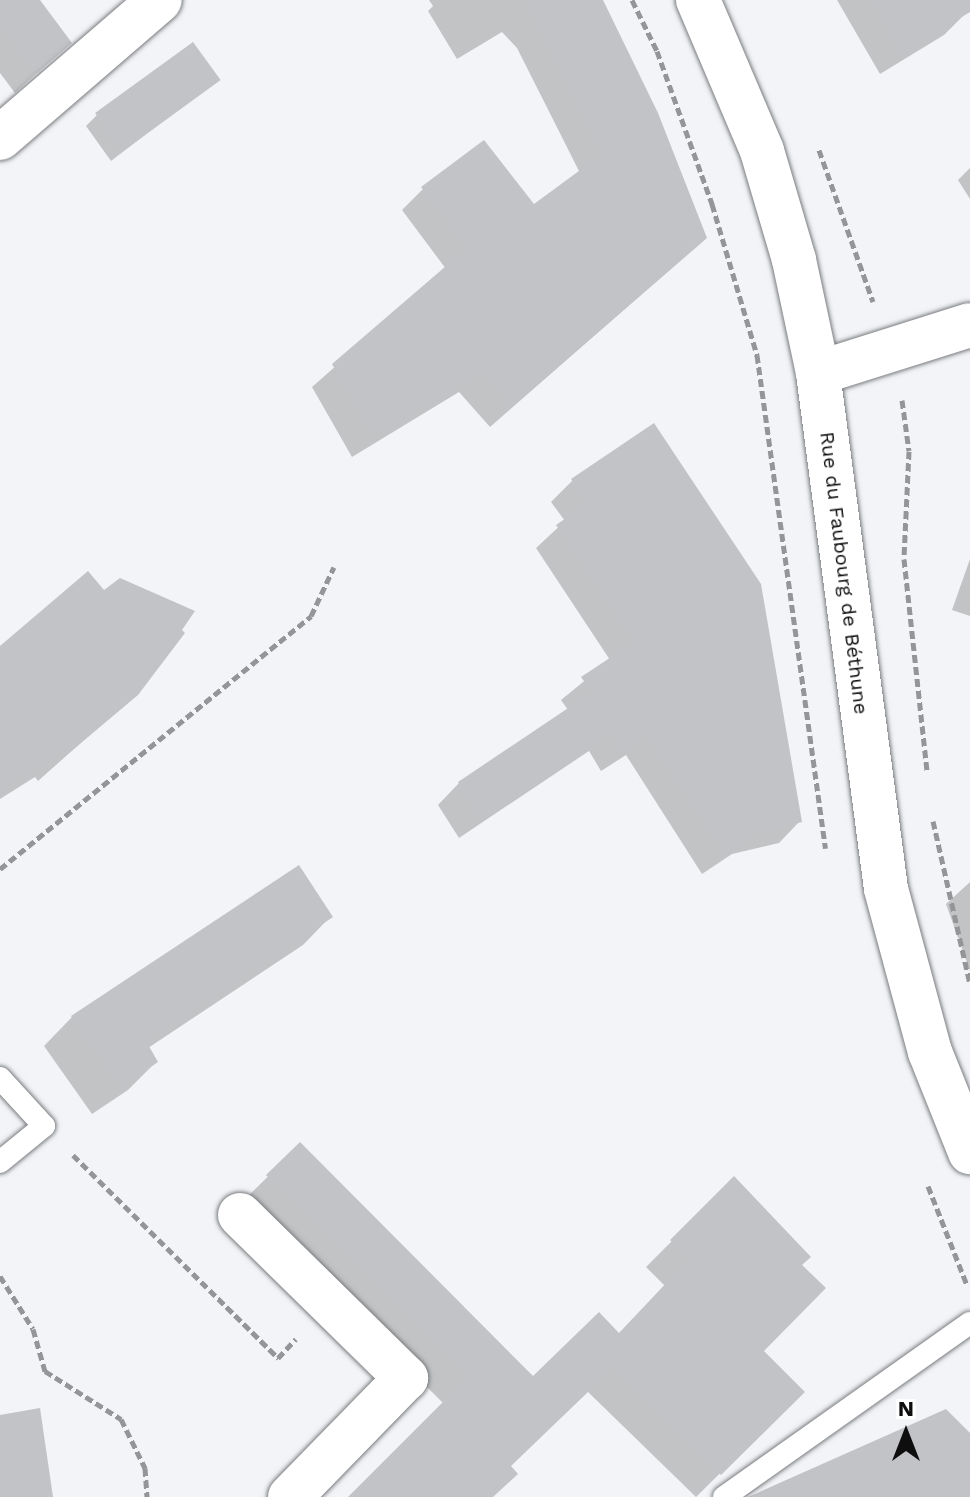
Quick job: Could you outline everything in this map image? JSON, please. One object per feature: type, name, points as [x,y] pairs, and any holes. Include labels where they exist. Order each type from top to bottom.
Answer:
[{"type":"street","points":[[0,138],[160,0]]},
{"type":"street","name":"Rue du Faubourg de Béthune","points":[[698,0],[775,189],[818,373],[886,889],[926,1039],[970,1152]]},
{"type":"street","points":[[818,373],[970,325]]},
{"type":"street","points":[[240,1215],[406,1378],[290,1497]]},
{"type":"lane","points":[[0,1078],[44,1126],[0,1162]]},
{"type":"lane","points":[[724,1497],[970,1323]]},
{"type":"path","points":[[0,869],[311,616],[334,567]]},
{"type":"path","points":[[44,1126],[278,1358],[330,1303]]},
{"type":"path","points":[[0,1276],[33,1329],[45,1371],[121,1419],[145,1468],[147,1497]]},
{"type":"building","points":[[0,0],[40,0],[72,43],[37,73],[0,23]]},
{"type":"building","points":[[524,0],[603,0],[658,113],[707,238],[512,407],[481,373],[373,437],[332,364],[467,248],[421,187],[484,140],[534,204],[602,154]]},
{"type":"building","points":[[871,0],[970,0],[970,12],[902,54]]},
{"type":"building","points":[[193,42],[221,80],[123,151],[95,113]]},
{"type":"building","points":[[654,423],[761,584],[802,822],[756,833],[724,854],[648,735],[623,751],[611,731],[481,818],[458,782],[592,692],[581,677],[634,642],[556,525],[588,503],[571,479]]},
{"type":"building","points":[[88,571],[104,590],[120,578],[195,611],[182,630],[185,633],[138,695],[69,753],[66,749],[0,789],[0,646]]},
{"type":"building","points":[[299,865],[333,917],[146,1041],[158,1062],[121,1087],[71,1016]]},
{"type":"building","points":[[300,1142],[533,1376],[599,1312],[619,1333],[689,1259],[670,1240],[734,1176],[811,1257],[802,1265],[826,1288],[764,1351],[805,1392],[721,1475],[614,1367],[511,1466],[518,1474],[493,1497],[348,1497],[468,1377],[266,1175]]},
{"type":"building","points":[[40,1408],[53,1497],[0,1497],[0,1415]]},
{"type":"building","points":[[946,1409],[970,1433],[970,1497],[748,1497]]}]
